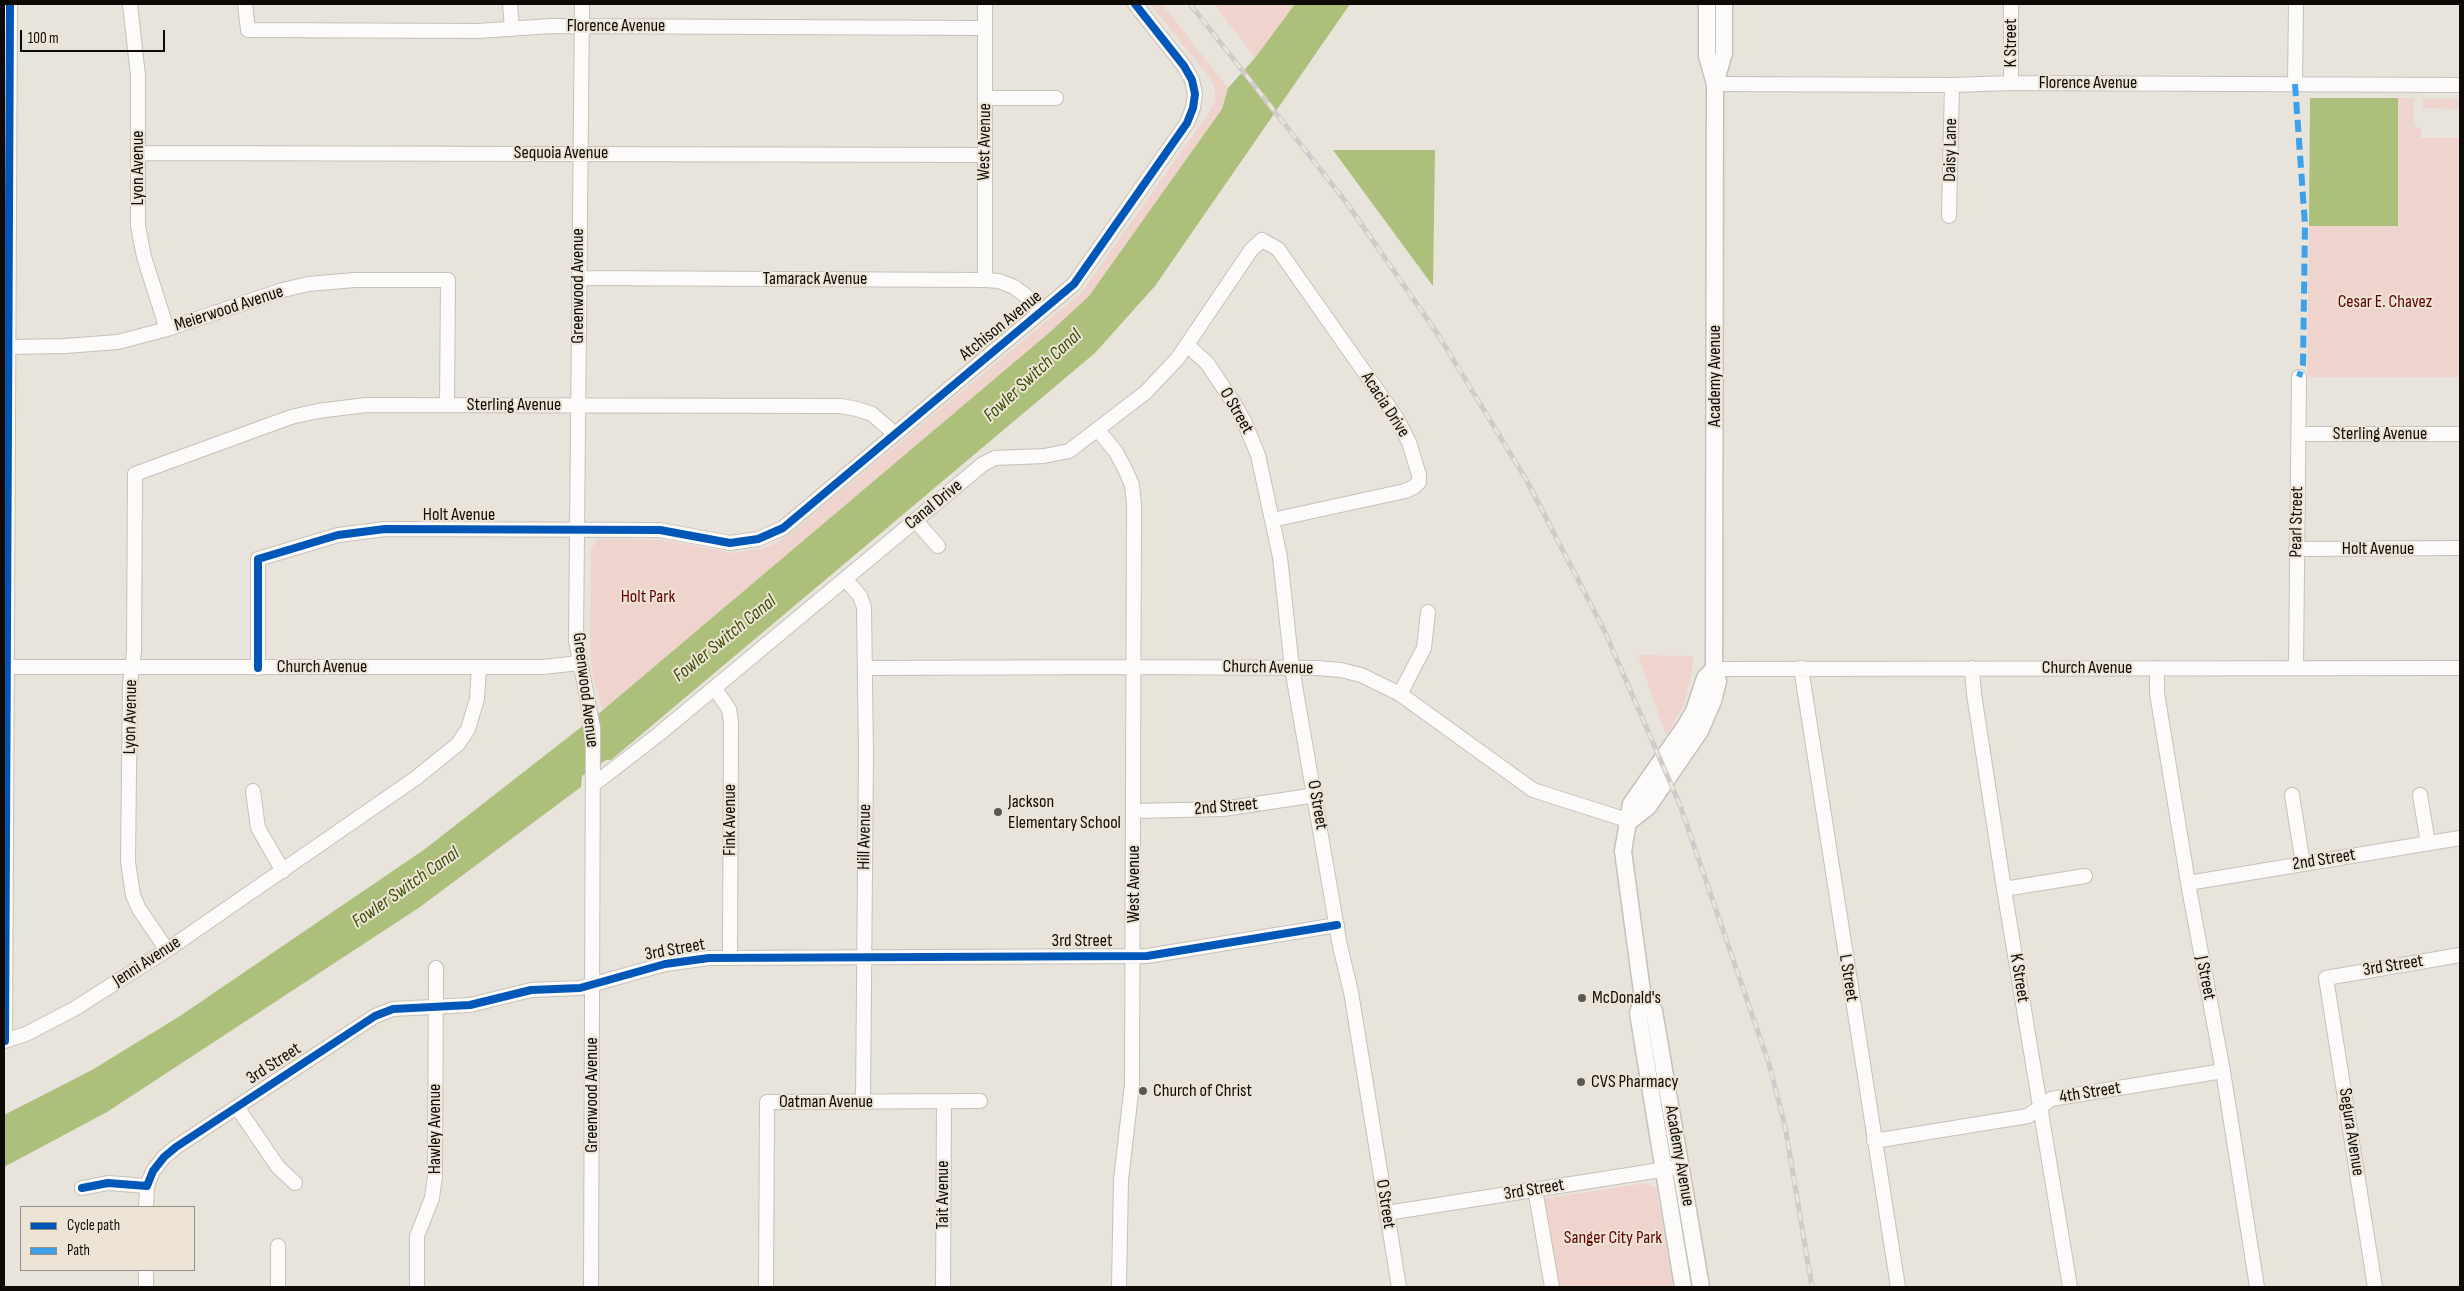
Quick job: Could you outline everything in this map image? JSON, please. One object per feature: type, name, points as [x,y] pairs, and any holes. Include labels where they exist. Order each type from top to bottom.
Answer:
[{"type":"main road","name":"Academy Avenue","points":[[1683,1287],[1638,1014],[1643,999],[1624,863],[1624,838],[1630,821],[1648,807],[1700,730],[1718,681],[1714,668],[1715,84],[1707,56],[1707,4]]},
{"type":"main road","name":"Academy Avenue","points":[[1715,84],[1724,53],[1724,4]]},
{"type":"main road","name":"Academy Avenue","points":[[1643,999],[1654,1011],[1682,1166],[1701,1287]]},
{"type":"street","points":[[5,1041],[5,667],[10,347],[7,150],[10,4]]},
{"type":"street","name":"Lyon Avenue","points":[[130,4],[138,76],[138,207],[141,244],[167,329]]},
{"type":"street","name":"Florence Avenue","points":[[245,4],[248,30],[478,31],[582,26],[984,28]]},
{"type":"street","points":[[510,4],[512,29]]},
{"type":"street","name":"Greenwood Avenue","points":[[582,4],[579,153],[576,641],[593,728],[591,1287]]},
{"type":"street","name":"West Avenue","points":[[984,4],[985,280]]},
{"type":"street","name":"Atchison Avenue","points":[[771,536],[783,528],[1074,284],[1187,123],[1193,108],[1195,94],[1192,80],[1184,66],[1135,4]]},
{"type":"street","name":"K Street","points":[[2011,83],[2012,4]]},
{"type":"street","points":[[2295,84],[2296,4]]},
{"type":"street","name":"Florence Avenue","points":[[1715,84],[2460,85]]},
{"type":"street","name":"Daisy Lane","points":[[1950,216],[1952,85]]},
{"type":"street","points":[[985,98],[1056,98]]},
{"type":"street","name":"Sequoia Avenue","points":[[138,153],[984,155]]},
{"type":"street","name":"Canal Drive","points":[[593,785],[715,688],[983,464],[995,458],[1059,454],[1081,444],[1157,383],[1251,250],[1262,240]]},
{"type":"street","name":"Acacia Drive","points":[[1262,240],[1278,249],[1396,418],[1409,442],[1419,474],[1418,482],[1414,487],[1405,491],[1272,520]]},
{"type":"street","name":"Tamarack Avenue","points":[[578,278],[999,281],[1014,287],[1025,295],[1039,312]]},
{"type":"street","name":"Meierwood Avenue","points":[[10,347],[92,345],[118,342],[167,329],[283,290],[308,284],[355,280],[448,280],[447,405]]},
{"type":"street","name":"O Street","points":[[1186,344],[1207,363],[1244,421],[1258,455],[1284,589],[1292,668],[1316,796],[1337,925],[1351,992],[1399,1287]]},
{"type":"street","name":"Pearl Street","points":[[2296,668],[2299,377]]},
{"type":"street","name":"Sterling Avenue","points":[[135,474],[291,418],[318,411],[366,405],[841,406],[857,408],[872,414],[896,434]]},
{"type":"street","name":"West Avenue","points":[[1098,430],[1116,452],[1132,486],[1134,504],[1134,956],[1132,1084],[1121,1180],[1119,1287]]},
{"type":"street","name":"Sterling Avenue","points":[[2299,434],[2460,434]]},
{"type":"street","name":"Lyon Avenue","points":[[135,474],[130,880],[139,909],[167,950]]},
{"type":"street","points":[[915,520],[938,546]]},
{"type":"street","name":"Holt Avenue","points":[[258,668],[258,559],[329,537],[363,531],[660,530],[730,543],[771,536]]},
{"type":"street","name":"Holt Avenue","points":[[2296,549],[2460,548]]},
{"type":"street","name":"Hill Avenue","points":[[844,579],[863,601],[865,668],[863,1101]]},
{"type":"street","points":[[1400,694],[1424,648],[1428,612]]},
{"type":"street","name":"Church Avenue","points":[[5,667],[543,667],[579,663]]},
{"type":"street","name":"Jenni Avenue","points":[[5,1041],[26,1034],[74,1009],[167,950],[390,798],[458,744],[474,714],[479,667]]},
{"type":"street","name":"Church Avenue","points":[[865,668],[1292,668],[1325,669],[1361,675],[1400,694],[1533,790],[1630,821]]},
{"type":"street","name":"Church Avenue","points":[[1714,668],[2460,668]]},
{"type":"street","name":"L Street","points":[[1801,668],[1898,1287]]},
{"type":"street","name":"K Street","points":[[1972,668],[1974,694],[2004,889],[2070,1287]]},
{"type":"street","name":"J Street","points":[[2156,668],[2157,693],[2188,883],[2223,1071],[2257,1287]]},
{"type":"street","name":"Fink Avenue","points":[[715,688],[729,709],[731,722],[730,956]]},
{"type":"street","points":[[253,791],[258,828],[283,871]]},
{"type":"street","points":[[2420,794],[2428,843]]},
{"type":"street","points":[[2292,795],[2303,864]]},
{"type":"street","name":"2nd Street","points":[[1134,811],[1222,809],[1316,796]]},
{"type":"street","name":"2nd Street","points":[[2188,883],[2460,838]]},
{"type":"street","points":[[2004,889],[2085,876]]},
{"type":"street","name":"3rd Street","points":[[147,1186],[153,1171],[164,1157],[375,1016],[392,1009],[470,1006],[531,990],[580,988],[683,960],[730,956],[1134,956],[1160,954],[1337,925]]},
{"type":"street","name":"3rd Street","points":[[2326,978],[2460,955]]},
{"type":"street","name":"Hawley Avenue","points":[[417,1287],[417,1236],[432,1198],[434,1182],[436,968]]},
{"type":"street","name":"Segura Avenue","points":[[2326,978],[2375,1287]]},
{"type":"street","name":"4th Street","points":[[1874,1141],[2028,1116],[2040,1109],[2051,1099],[2223,1071]]},
{"type":"street","name":"Oatman Avenue","points":[[766,1287],[767,1102],[944,1102],[980,1100]]},
{"type":"street","name":"Tait Avenue","points":[[943,1287],[944,1102]]},
{"type":"street","name":"3rd Street","points":[[237,1107],[278,1167],[295,1183]]},
{"type":"street","name":"3rd Street","points":[[1387,1213],[1682,1166]]},
{"type":"street","points":[[82,1188],[108,1183],[147,1186],[146,1206]]},
{"type":"street","points":[[1535,1189],[1552,1287]]},
{"type":"street","points":[[278,1246],[278,1287]]},
{"type":"street","points":[[146,1271],[146,1287]]},
{"type":"green space","name":"Holt Park","points":[[1150,4],[1162,4],[1228,88],[1222,109],[1089,296],[1050,332],[603,710],[593,676],[590,651],[591,549],[598,539],[663,540],[732,553],[773,545],[792,532],[1082,292],[1210,111],[1215,100],[1215,88],[1210,78]]},
{"type":"green space","points":[[1214,4],[1295,4],[1255,58]]},
{"type":"green space","name":"Cesar E. Chavez","points":[[2398,98],[2414,98],[2414,125],[2421,130],[2421,138],[2460,138],[2460,377],[2307,377],[2309,226],[2397,226]]},
{"type":"green space","points":[[2423,98],[2460,99],[2460,109],[2423,108]]},
{"type":"green space","points":[[1638,655],[1693,656],[1692,672],[1684,705],[1666,735]]},
{"type":"green space","name":"Sanger City Park","points":[[1646,1183],[1656,1188],[1673,1287],[1557,1287],[1543,1199]]},
{"type":"water","name":"Fowler Switch Canal","points":[[1295,4],[1350,4],[1155,286],[1095,353],[611,760],[606,760],[582,776],[581,787],[420,907],[107,1112],[4,1167],[4,1115],[92,1070],[180,1016],[425,849],[603,710],[1050,332],[1089,296],[1222,109],[1228,88],[1255,58]]},
{"type":"water","points":[[2310,98],[2398,98],[2398,226],[2309,226]]},
{"type":"water","points":[[1333,150],[1435,150],[1433,286]]},
{"type":"railway","points":[[1190,4],[1346,202],[1437,333],[1527,481],[1605,632],[1680,805],[1769,1064],[1785,1126],[1812,1287]]},
{"type":"marked path","points":[[2295,84],[2305,225],[2303,364],[2299,377]]},
{"type":"cycle path","points":[[5,1041],[10,4]]},
{"type":"cycle path","points":[[258,668],[258,559],[338,535],[385,529],[660,530],[730,543],[758,539],[783,528],[1074,284],[1187,123],[1193,108],[1195,94],[1192,80],[1184,66],[1135,4]]},
{"type":"cycle path","points":[[82,1188],[108,1183],[147,1186],[153,1171],[164,1157],[176,1147],[375,1016],[393,1009],[470,1005],[531,990],[580,988],[665,964],[709,958],[1147,956],[1337,925]]},
{"type":"place","name":"Jackson Elementary School","points":[[998,812]]},
{"type":"place","name":"McDonald's","points":[[1582,998]]},
{"type":"place","name":"CVS Pharmacy","points":[[1581,1082]]},
{"type":"place","name":"Church of Christ","points":[[1143,1091]]}]
